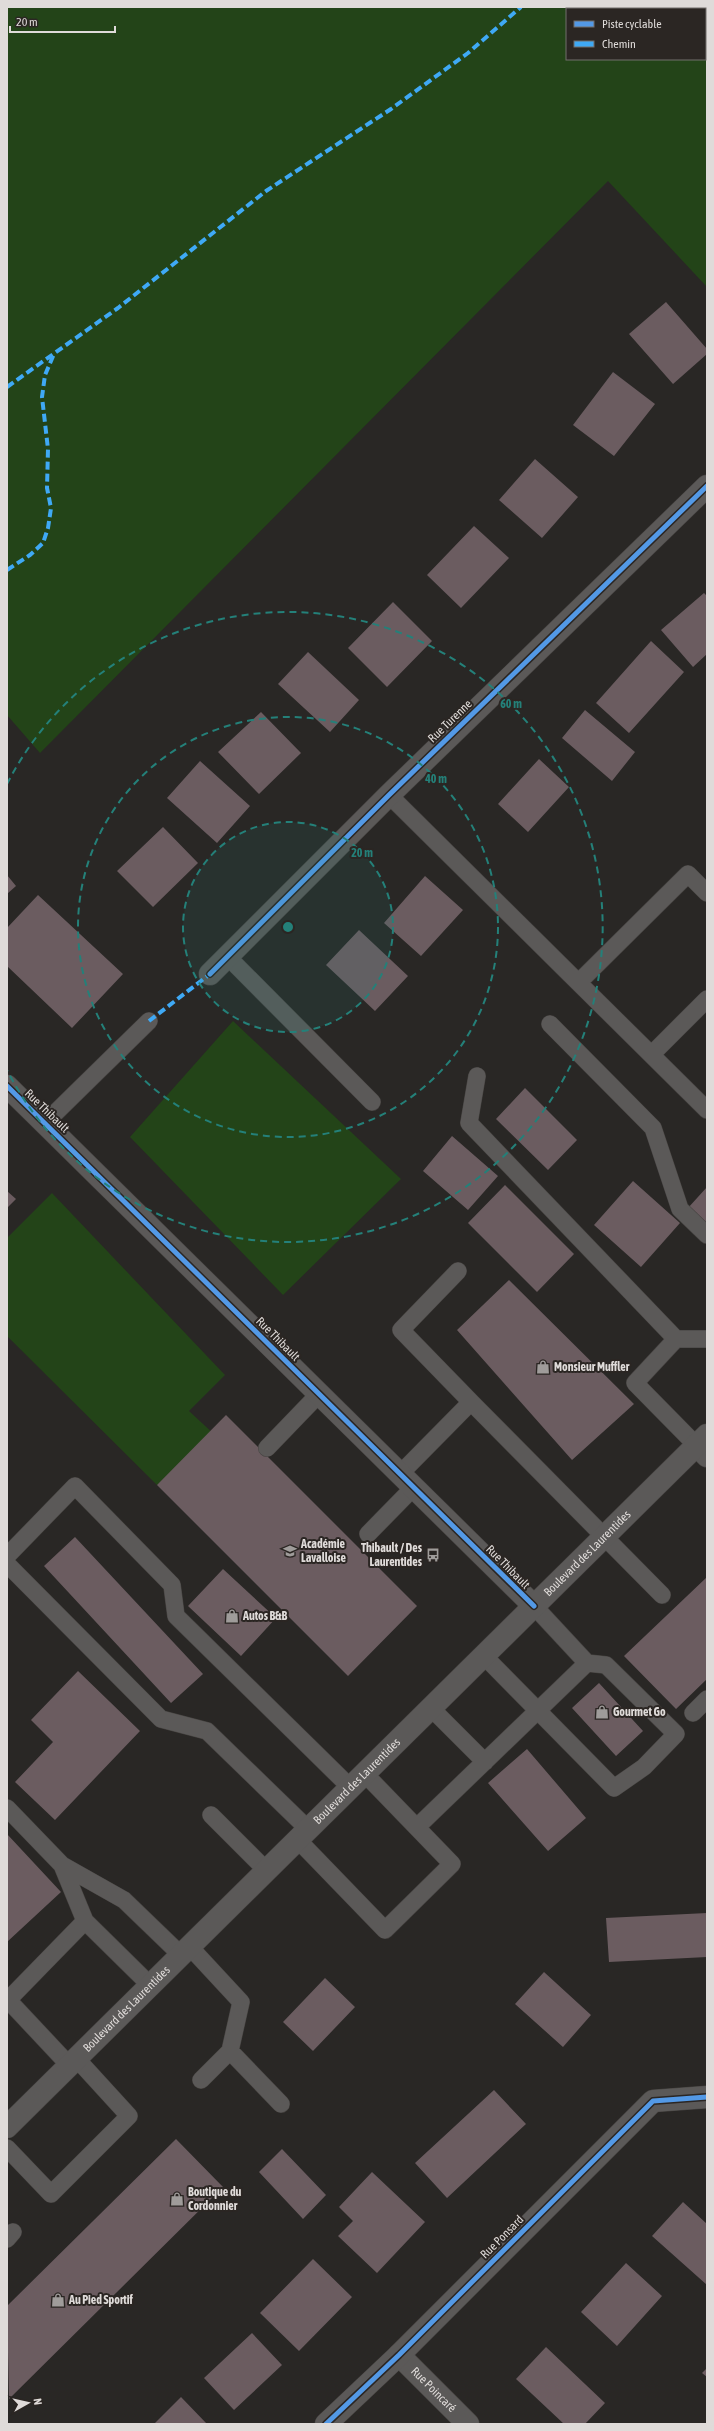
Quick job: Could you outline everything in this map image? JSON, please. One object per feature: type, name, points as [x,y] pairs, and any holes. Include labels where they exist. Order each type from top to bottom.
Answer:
[{"type":"street","name":"Rue Turenne","points":[[210,974],[388,795],[707,486]]},
{"type":"street","name":"Rue Thibault","points":[[7,1086],[534,1606]]},
{"type":"street","name":"Boulevard des Laurentides","points":[[7,2126],[268,1871],[605,1536],[703,1445]]},
{"type":"street","name":"Rue Ponsard","points":[[326,2424],[399,2355],[653,2101],[707,2097]]},
{"type":"street","name":"Rue Poincaré","points":[[399,2355],[468,2424]]},
{"type":"lane","points":[[388,795],[652,1054],[707,1110]]},
{"type":"lane","points":[[579,982],[688,874],[707,893]]},
{"type":"lane","points":[[227,956],[372,1102]]},
{"type":"lane","points":[[652,1054],[707,999]]},
{"type":"lane","points":[[45,1123],[149,1021]]},
{"type":"lane","points":[[550,1024],[653,1128],[680,1209],[707,1235]]},
{"type":"lane","points":[[477,1076],[469,1123],[676,1339]]},
{"type":"lane","points":[[458,1271],[401,1330],[662,1595]]},
{"type":"lane","points":[[703,1445],[634,1383],[676,1339],[707,1338]]},
{"type":"lane","points":[[267,1448],[319,1394]]},
{"type":"lane","points":[[368,1534],[407,1481],[471,1402]]},
{"type":"lane","points":[[7,1556],[75,1486],[172,1585],[176,1616],[358,1781],[417,1827],[452,1864],[385,1930],[303,1835],[207,1731],[161,1719],[7,1564]]},
{"type":"lane","points":[[484,1656],[614,1788],[644,1767],[676,1734],[606,1665],[587,1663],[534,1606]]},
{"type":"lane","points":[[417,1827],[538,1712],[587,1663]]},
{"type":"lane","points":[[693,1713],[707,1699]]},
{"type":"lane","points":[[432,1708],[485,1762]]},
{"type":"lane","points":[[7,1808],[62,1865],[124,1900],[186,1951],[241,2002],[230,2051],[201,2080]]},
{"type":"lane","points":[[211,1815],[268,1871]]},
{"type":"lane","points":[[62,1865],[85,1921],[150,1985]]},
{"type":"lane","points":[[7,2148],[51,2194],[129,2116],[8,2000],[85,1921]]},
{"type":"lane","points":[[230,2051],[281,2104]]},
{"type":"green space","points":[[7,7],[707,7],[707,287],[608,181],[40,753],[7,715]]},
{"type":"green space","points":[[233,1021],[401,1179],[283,1295],[130,1137]]},
{"type":"green space","points":[[52,1193],[225,1375],[189,1411],[215,1435],[157,1485],[7,1336],[7,1238]]},
{"type":"building","points":[[666,302],[707,349],[707,354],[673,384],[629,334]]},
{"type":"building","points":[[613,372],[655,404],[614,456],[573,425]]},
{"type":"building","points":[[535,459],[578,497],[542,538],[499,500]]},
{"type":"building","points":[[474,526],[509,558],[461,608],[427,575]]},
{"type":"building","points":[[704,593],[707,596],[707,654],[693,667],[661,630]]},
{"type":"building","points":[[393,602],[432,641],[387,687],[348,648]]},
{"type":"building","points":[[651,641],[684,672],[629,733],[596,703]]},
{"type":"building","points":[[308,652],[359,700],[330,732],[278,684]]},
{"type":"building","points":[[585,710],[635,752],[612,781],[562,738]]},
{"type":"building","points":[[261,712],[301,753],[259,794],[218,752]]},
{"type":"building","points":[[539,759],[569,787],[528,832],[498,804]]},
{"type":"building","points":[[200,761],[250,806],[217,843],[167,798]]},
{"type":"building","points":[[163,827],[198,863],[153,907],[117,871]]},
{"type":"building","points":[[7,875],[16,886],[7,894]]},
{"type":"building","points":[[425,876],[463,910],[421,956],[384,923]]},
{"type":"building","points":[[38,895],[123,974],[72,1028],[7,966],[7,928]]},
{"type":"building","points":[[359,930],[408,976],[375,1011],[326,965]]},
{"type":"building","points":[[525,1088],[577,1140],[548,1170],[496,1119]]},
{"type":"building","points":[[452,1136],[498,1176],[468,1210],[423,1171]]},
{"type":"building","points":[[633,1181],[680,1223],[641,1267],[594,1225]]},
{"type":"building","points":[[505,1185],[574,1254],[537,1292],[468,1223]]},
{"type":"building","points":[[707,1187],[707,1226],[688,1208]]},
{"type":"building","points":[[7,1191],[16,1199],[7,1208]]},
{"type":"building","name":"Monsieur Muffler","points":[[509,1280],[634,1404],[572,1460],[457,1330]]},
{"type":"building","points":[[226,1415],[417,1606],[348,1676],[157,1485]]},
{"type":"building","points":[[75,1537],[203,1674],[171,1703],[44,1566]]},
{"type":"building","points":[[223,1569],[276,1618],[241,1656],[188,1606]]},
{"type":"building","points":[[707,1577],[707,1679],[676,1709],[624,1656]]},
{"type":"building","points":[[78,1671],[140,1731],[55,1820],[15,1782],[53,1742],[31,1720]]},
{"type":"building","points":[[599,1683],[643,1731],[616,1756],[572,1708]]},
{"type":"building","points":[[527,1749],[586,1818],[548,1851],[488,1783]]},
{"type":"building","points":[[7,1834],[61,1892],[7,1942]]},
{"type":"building","points":[[707,1913],[707,1957],[609,1962],[606,1918]]},
{"type":"building","points":[[544,1972],[591,2015],[563,2047],[515,2004]]},
{"type":"building","points":[[325,1978],[355,2007],[313,2051],[283,2022]]},
{"type":"building","points":[[494,2090],[526,2124],[447,2198],[415,2163]]},
{"type":"building","points":[[176,2139],[223,2187],[9,2399],[7,2306]]},
{"type":"building","points":[[282,2149],[326,2195],[303,2219],[259,2172]]},
{"type":"building","points":[[372,2172],[425,2222],[377,2273],[338,2236],[353,2221],[339,2207]]},
{"type":"building","points":[[683,2202],[707,2224],[707,2285],[652,2236]]},
{"type":"building","points":[[313,2259],[352,2297],[299,2351],[260,2313]]},
{"type":"building","points":[[626,2263],[662,2296],[617,2346],[581,2312]]},
{"type":"building","points":[[252,2333],[282,2365],[234,2410],[204,2378]]},
{"type":"building","points":[[546,2347],[605,2403],[585,2424],[564,2424],[516,2379]]},
{"type":"building","points":[[707,2368],[707,2377],[702,2373]]},
{"type":"building","points":[[181,2397],[207,2424],[154,2424]]},
{"type":"marked path","points":[[7,387],[118,308],[266,191],[391,109],[468,53],[521,7]]},
{"type":"marked path","points":[[7,570],[30,555],[43,543],[48,528],[51,508],[47,488],[48,449],[42,397],[45,375],[54,354]]},
{"type":"marked path","points":[[149,1021],[210,974]]},
{"type":"cycle path","points":[[210,974],[389,795],[707,486]]},
{"type":"cycle path","points":[[7,1086],[534,1606]]},
{"type":"cycle path","points":[[326,2424],[399,2355],[653,2101],[707,2097]]},
{"type":"place","name":"Monsieur Muffler","points":[[543,1367]]},
{"type":"place","name":"Académie Lavalloise","points":[[290,1551]]},
{"type":"place","name":"Thibault / Des Laurentides","points":[[433,1555]]},
{"type":"place","name":"Autos B&B","points":[[232,1616]]},
{"type":"place","name":"Gourmet Go","points":[[602,1712]]},
{"type":"place","name":"Boutique du Cordonnier","points":[[177,2199]]},
{"type":"place","name":"Au Pied Sportif","points":[[58,2300]]}]
